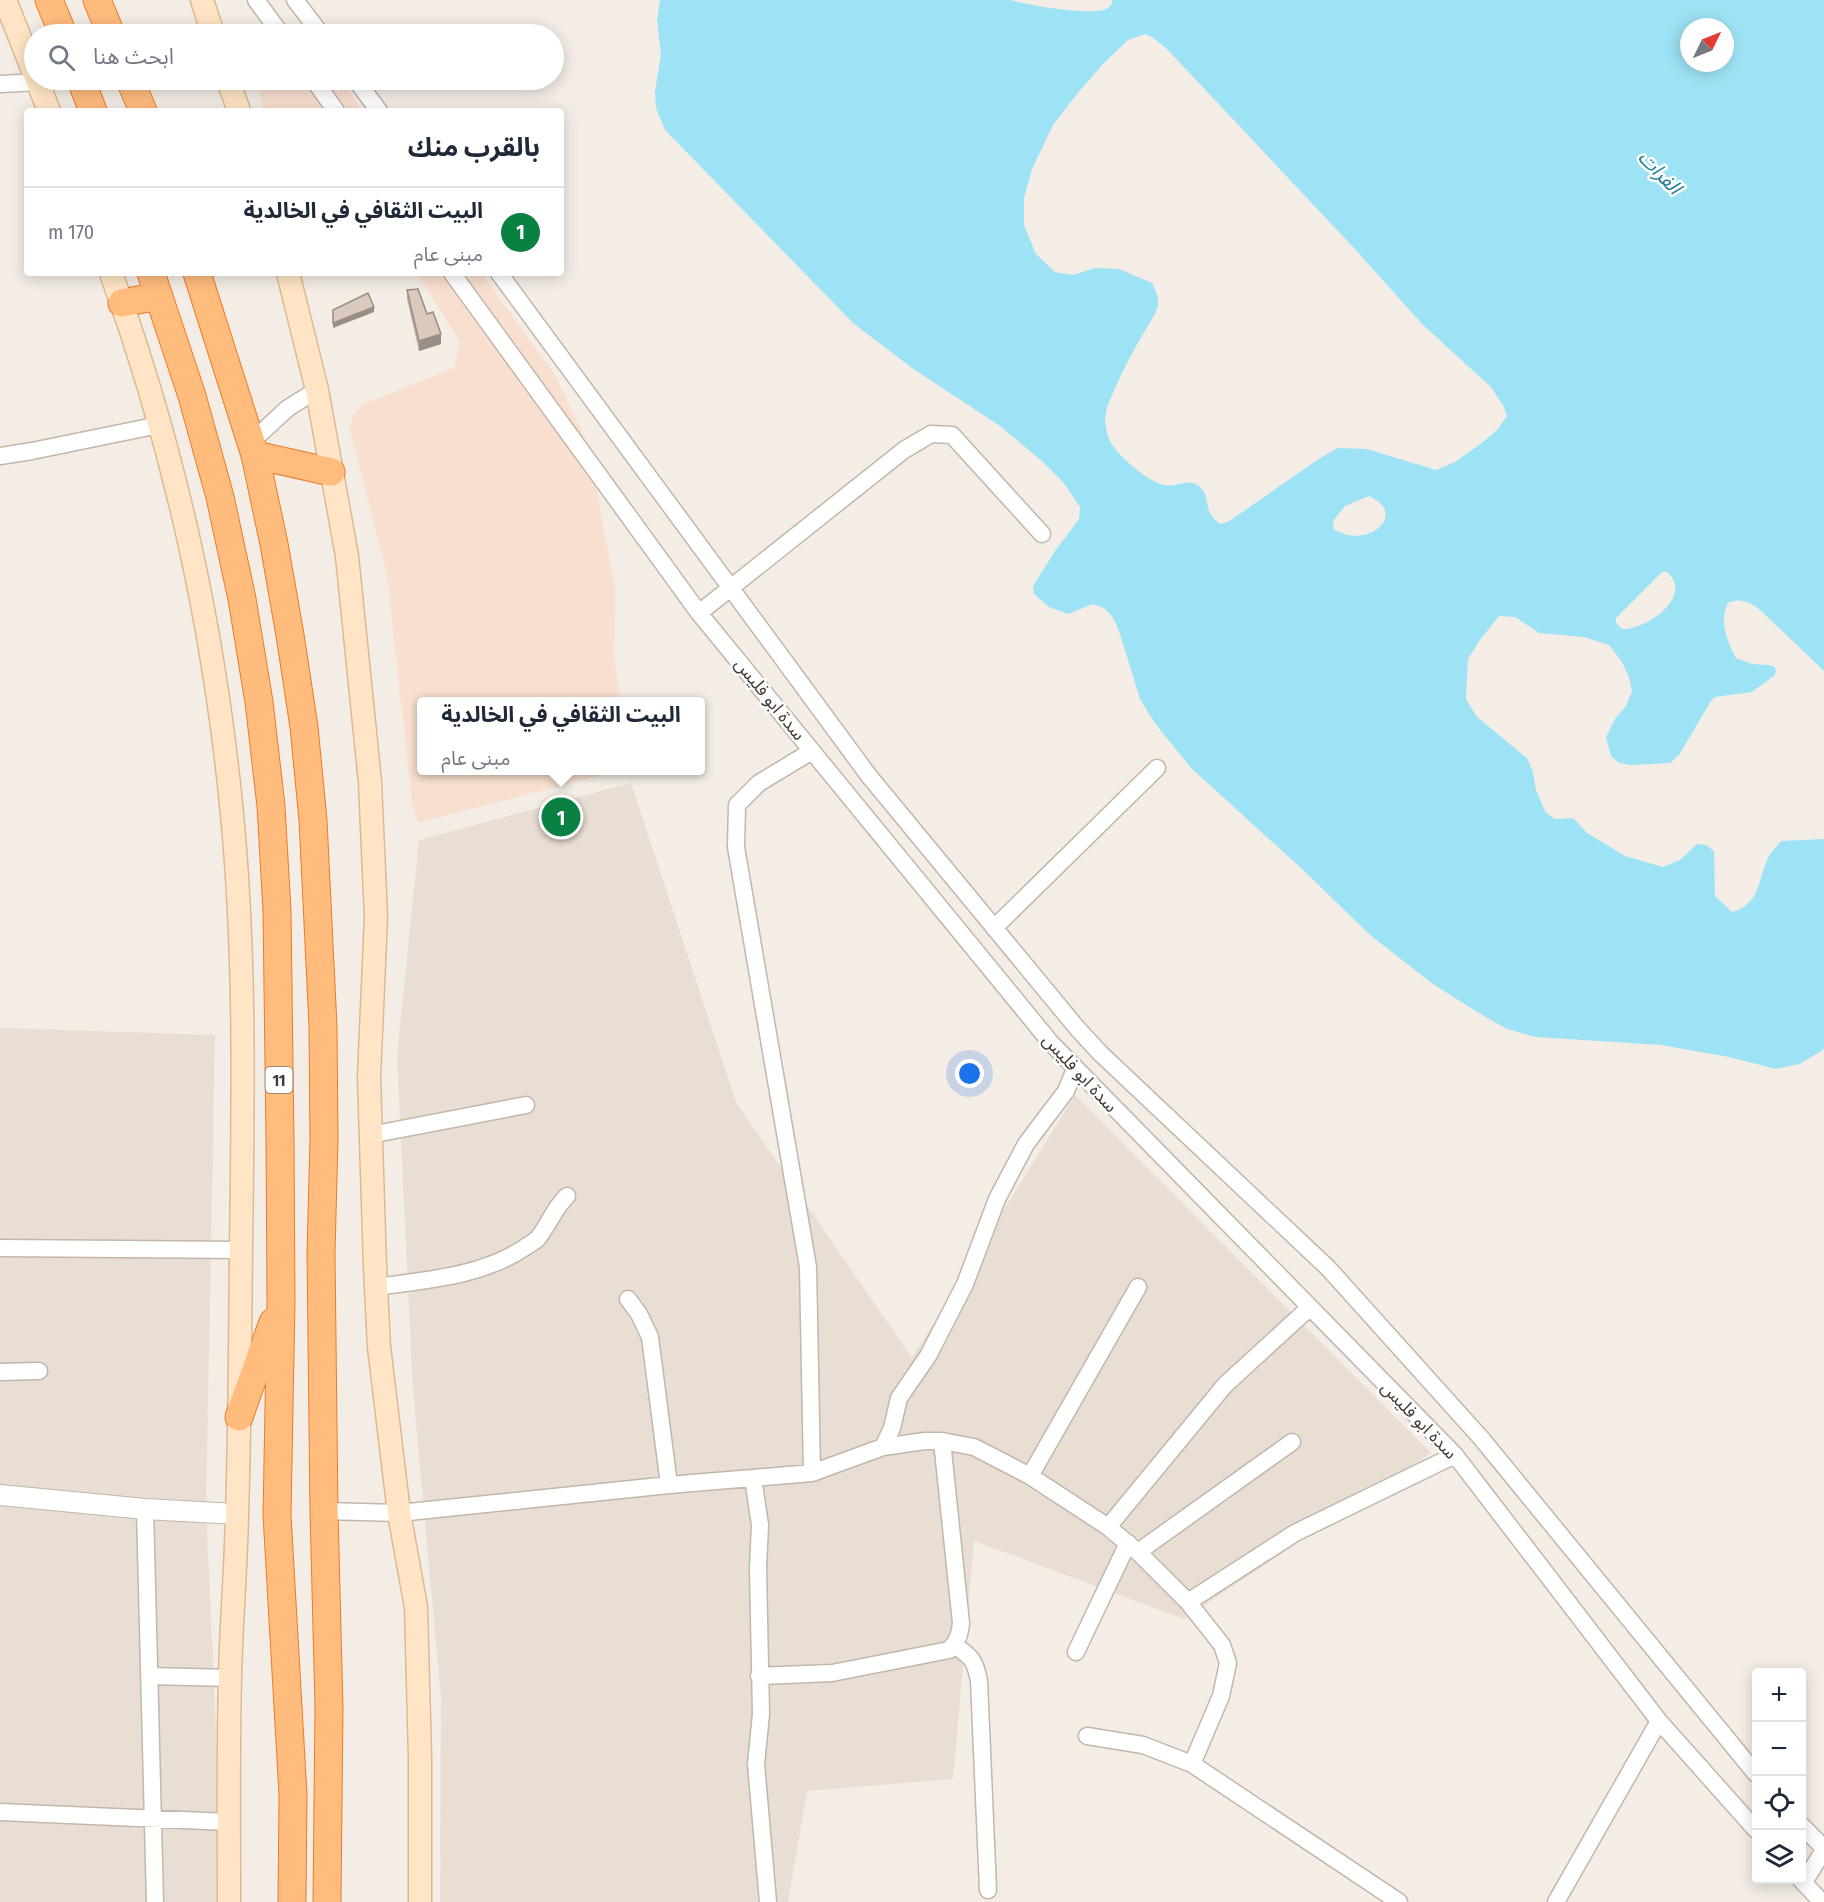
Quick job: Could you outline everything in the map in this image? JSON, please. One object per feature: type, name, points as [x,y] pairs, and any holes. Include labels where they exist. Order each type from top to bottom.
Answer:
[{"type":"highway","points":[[49,0],[59,24]]},
{"type":"highway","points":[[97,0],[107,24]]},
{"type":"highway","points":[[85,90],[92,108]]},
{"type":"highway","points":[[134,90],[142,108]]},
{"type":"highway","points":[[198,276],[253,449],[274,544],[291,635],[304,727],[313,820],[323,1026],[324,1140],[321,1253],[329,1707],[327,1902]]},
{"type":"highway","points":[[122,303],[155,285]]},
{"type":"highway","name":"11","points":[[155,285],[192,396],[220,497],[242,599],[259,702],[271,806],[277,911],[281,1302],[277,1515],[293,1794],[292,1902]]},
{"type":"highway","points":[[253,449],[331,472]]},
{"type":"highway","points":[[277,911],[318,913]]},
{"type":"highway","points":[[239,1417],[281,1302]]},
{"type":"main road","points":[[5,0],[24,46]]},
{"type":"main road","points":[[202,0],[210,24]]},
{"type":"main road","points":[[41,90],[48,108]]},
{"type":"main road","points":[[232,90],[238,108]]},
{"type":"main road","points":[[112,276],[159,425],[180,501],[202,601],[219,703],[231,805],[239,908],[242,1022],[241,1250],[237,1514],[230,1678],[229,1902]]},
{"type":"main road","points":[[289,276],[317,390],[347,556],[370,782],[376,917],[369,1077],[376,1287],[379,1347],[399,1513],[416,1607],[420,1758],[420,1902]]},
{"type":"street","points":[[256,0],[274,24]]},
{"type":"street","points":[[295,0],[313,24]]},
{"type":"street","points":[[0,84],[24,80]]},
{"type":"street","points":[[321,90],[334,108]]},
{"type":"street","points":[[363,90],[377,108]]},
{"type":"street","name":"سدة ابو فليس","points":[[454,276],[699,613],[1051,1043],[1455,1455],[1659,1720],[1752,1825]]},
{"type":"street","name":"سدة ابو فليس","points":[[501,276],[869,776],[1077,1028],[1100,1053],[1328,1268],[1481,1438],[1752,1769]]},
{"type":"street","points":[[253,449],[288,408],[317,390]]},
{"type":"street","points":[[0,456],[32,452],[159,425]]},
{"type":"street","points":[[699,613],[904,450],[931,434],[952,435],[1042,534]]},
{"type":"street","points":[[812,751],[759,783],[737,805],[736,848],[808,1267],[812,1473]]},
{"type":"street","points":[[994,928],[1158,768]]},
{"type":"street","points":[[883,1447],[892,1428],[899,1398],[928,1356],[965,1284],[986,1233],[997,1198],[1026,1144],[1066,1091],[1075,1069]]},
{"type":"street","points":[[370,1136],[526,1105]]},
{"type":"street","points":[[376,1287],[437,1279],[482,1268],[515,1254],[538,1239],[556,1206],[567,1196]]},
{"type":"street","points":[[0,1248],[241,1250]]},
{"type":"street","points":[[1030,1476],[1138,1287]]},
{"type":"street","points":[[628,1299],[639,1314],[650,1337],[669,1485]]},
{"type":"street","points":[[1108,1527],[1225,1385],[1309,1308]]},
{"type":"street","points":[[0,1372],[39,1371]]},
{"type":"street","points":[[324,1511],[399,1513],[669,1485],[812,1473],[883,1447],[942,1441],[974,1447],[1030,1476],[1108,1527],[1188,1602],[1222,1645],[1228,1663],[1221,1696],[1192,1764]]},
{"type":"street","points":[[759,1676],[832,1673],[949,1650],[954,1645],[960,1636],[961,1623],[942,1441]]},
{"type":"street","points":[[1076,1652],[1133,1548],[1292,1442]]},
{"type":"street","points":[[1188,1602],[1295,1533],[1455,1455]]},
{"type":"street","points":[[753,1478],[760,1525],[758,1568],[761,1714],[756,1764],[768,1902]]},
{"type":"street","points":[[0,1495],[145,1509],[237,1514]]},
{"type":"street","points":[[145,1509],[155,1902]]},
{"type":"street","points":[[954,1645],[971,1656],[976,1664],[979,1681],[988,1890]]},
{"type":"street","points":[[149,1676],[230,1678]]},
{"type":"street","points":[[1556,1902],[1659,1720]]},
{"type":"street","points":[[1087,1736],[1143,1745],[1192,1764],[1399,1902]]},
{"type":"street","points":[[0,1812],[229,1822]]},
{"type":"street","points":[[1806,1830],[1824,1849],[1806,1875]]},
{"type":"street","points":[[1805,1884],[1822,1902]]},
{"type":"shaded area","points":[[259,90],[348,90],[361,108],[263,108]]},
{"type":"shaded area","points":[[419,276],[483,276],[555,375],[588,444],[615,588],[614,658],[620,697],[417,697],[417,775],[601,775],[418,823],[412,804],[387,575],[349,425],[361,405],[454,368],[460,342]]},
{"type":"shaded area","points":[[631,783],[736,1102],[912,1358],[1075,1095],[1431,1453],[1184,1619],[974,1541],[953,1779],[807,1791],[788,1902],[440,1902],[441,1697],[413,1391],[397,1055],[419,840]]},
{"type":"shaded area","points":[[0,1028],[215,1035],[206,1509],[224,1902],[0,1902]]},
{"type":"water","name":"الفرات","points":[[660,0],[1011,0],[1045,7],[1090,11],[1108,8],[1112,0],[1824,0],[1824,671],[1759,609],[1745,601],[1729,602],[1724,623],[1736,658],[1752,664],[1775,667],[1774,676],[1752,692],[1715,697],[1679,755],[1670,763],[1630,765],[1619,763],[1611,756],[1606,737],[1615,719],[1626,706],[1632,691],[1622,662],[1609,645],[1584,637],[1539,633],[1515,617],[1499,616],[1468,659],[1466,699],[1477,717],[1527,758],[1533,772],[1536,790],[1546,813],[1555,819],[1573,818],[1587,833],[1625,856],[1663,867],[1680,860],[1697,844],[1706,845],[1714,851],[1715,896],[1732,912],[1742,908],[1754,897],[1769,856],[1781,841],[1824,839],[1824,1049],[1800,1064],[1776,1069],[1729,1057],[1661,1045],[1536,1037],[1507,1029],[1477,1012],[1433,984],[1370,935],[1301,868],[1191,768],[1154,722],[1140,699],[1118,628],[1112,616],[1104,608],[1093,604],[1068,614],[1049,607],[1034,594],[1033,586],[1079,519],[1080,507],[1063,482],[1000,426],[912,368],[854,324],[665,130],[656,108],[655,91],[661,55],[657,21]],"holes":[[[1145,34],[1166,48],[1423,325],[1491,387],[1507,416],[1497,430],[1455,462],[1436,470],[1367,449],[1338,448],[1228,522],[1220,524],[1208,509],[1203,490],[1195,483],[1168,486],[1157,483],[1125,460],[1109,439],[1105,415],[1115,387],[1156,312],[1158,299],[1152,283],[1119,269],[1095,268],[1073,275],[1055,272],[1036,254],[1024,225],[1024,198],[1032,169],[1053,125],[1103,64],[1128,40]],[[1369,496],[1381,503],[1385,512],[1384,520],[1379,528],[1359,536],[1346,535],[1334,529],[1333,521],[1345,506]],[[1662,572],[1667,572],[1674,581],[1675,591],[1671,601],[1654,618],[1632,628],[1622,629],[1616,623],[1616,618]]]},
{"type":"building","points":[[418,289],[427,314],[433,312],[441,334],[419,341],[407,290]]},
{"type":"building","points":[[368,293],[374,307],[333,323],[333,310]]},
{"type":"place","name":"البيت الثقافي في الخالدية","points":[[561,817]]}]
